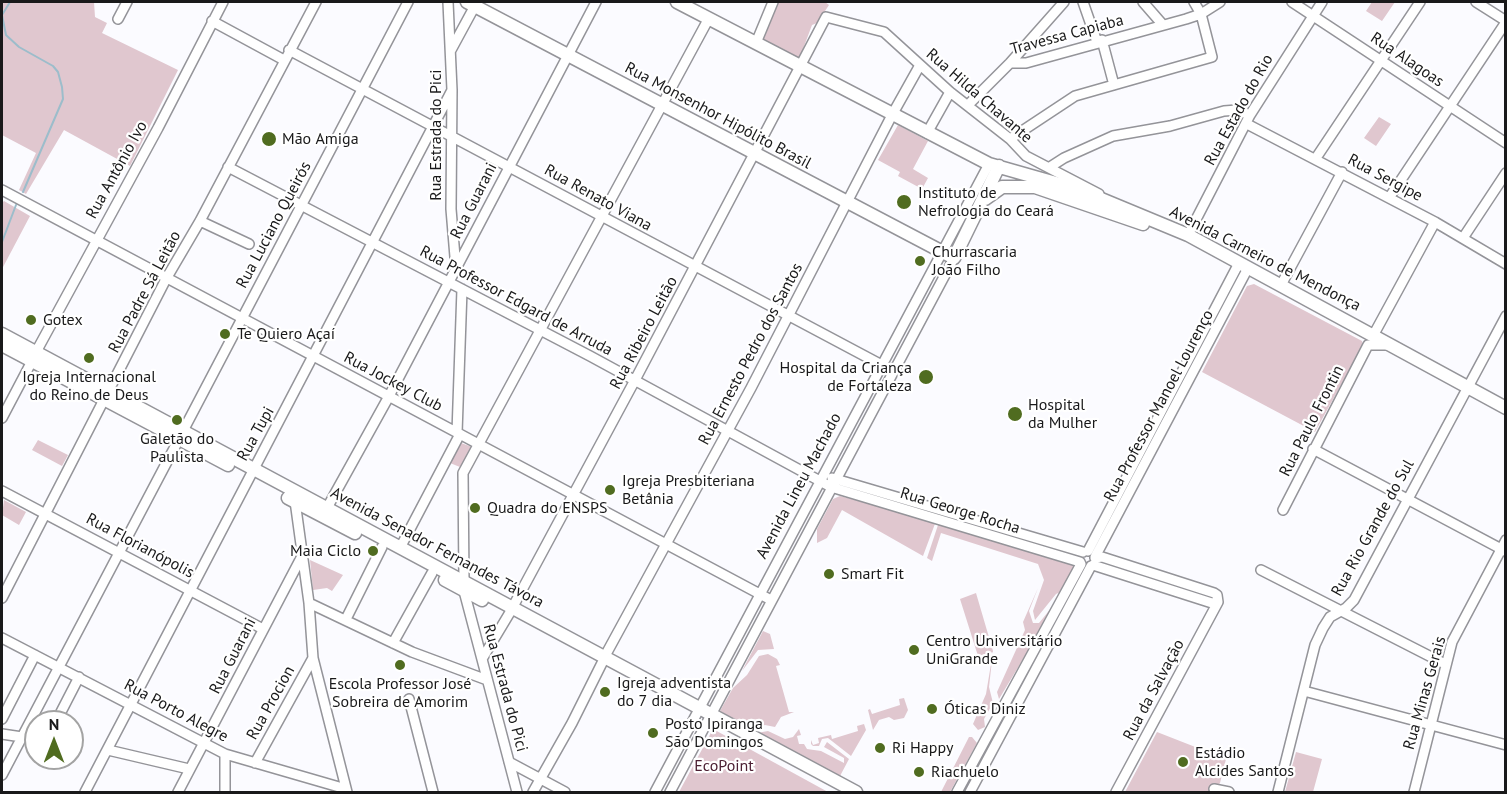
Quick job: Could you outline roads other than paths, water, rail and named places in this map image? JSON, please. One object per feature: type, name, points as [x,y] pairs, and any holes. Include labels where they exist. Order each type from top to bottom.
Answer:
[{"type":"main road","name":"Avenida Carneiro de Mendonça","points":[[677,2],[927,133],[994,165],[1043,178],[1113,203],[1188,235],[1368,340],[1388,345],[1506,408]]},
{"type":"main road","name":"Rua Monsenhor Hipólito Brasil","points":[[473,3],[567,55],[948,255]]},
{"type":"main road","name":"Avenida Lineu Machado","points":[[948,255],[984,200],[994,165]]},
{"type":"main road","name":"Avenida Carneiro de Mendonça","points":[[984,200],[1002,187],[1035,187],[1170,234],[1281,285],[1371,340]]},
{"type":"main road","name":"Avenida Senador Fernandes Távora","points":[[2,334],[34,356],[252,474],[295,501],[432,573],[464,586]]},
{"type":"main road","name":"Avenida Senador Fernandes Távora","points":[[2,345],[34,356]]},
{"type":"main road","name":"Avenida Senador Fernandes Távora","points":[[252,474],[327,508],[464,586],[697,710],[708,719],[840,792]]},
{"type":"main road","name":"Avenida Senador Fernandes Távora","points":[[708,719],[856,792]]},
{"type":"street","points":[[118,19],[127,2]]},
{"type":"street","name":"Rua Antônio Ivo","points":[[2,418],[223,2]]},
{"type":"street","name":"Rua Padre Sá Leitão","points":[[2,598],[166,279],[200,221],[316,2]]},
{"type":"street","name":"Rua Luciano Queirós","points":[[2,775],[408,2]]},
{"type":"street","name":"Rua Estrada do Pici","points":[[448,2],[452,90],[451,208],[456,269]]},
{"type":"street","name":"Rua Guarani","points":[[327,508],[388,398],[596,2]]},
{"type":"street","points":[[756,43],[773,2]]},
{"type":"street","points":[[1010,63],[1064,2]]},
{"type":"street","points":[[1083,2],[1100,41],[1114,85]]},
{"type":"street","points":[[1143,2],[1163,24]]},
{"type":"street","points":[[1010,139],[1070,98],[1212,57],[1201,14],[1194,2]]},
{"type":"street","name":"Travessa Capiaba","points":[[968,105],[1010,63],[1026,63],[1201,14],[1220,2]]},
{"type":"street","name":"Rua Alagoas","points":[[1292,2],[1506,144]]},
{"type":"street","name":"Rua Estado do Rio","points":[[1188,235],[1249,119],[1322,2]]},
{"type":"street","points":[[1316,158],[1420,2]]},
{"type":"street","points":[[1389,198],[1506,21],[1476,2]]},
{"type":"street","points":[[450,52],[473,3]]},
{"type":"street","name":"Rua Hilda Chavante","points":[[826,17],[880,30],[950,92],[1010,139],[1026,156],[1088,186],[1113,203]]},
{"type":"street","name":"Rua Ribeiro Leitão","points":[[482,659],[511,611],[574,495],[826,17]]},
{"type":"street","name":"Rua Estrada do Pici","points":[[517,792],[464,586],[463,473],[709,18]]},
{"type":"street","points":[[213,21],[284,60]]},
{"type":"street","name":"Rua Renato Viana","points":[[289,50],[893,371]]},
{"type":"street","name":"Rua Ernesto Pedro dos Santos","points":[[533,792],[729,430],[920,65]]},
{"type":"street","name":"Rua Tupi","points":[[85,792],[314,358],[452,90]]},
{"type":"street","points":[[927,133],[950,92]]},
{"type":"street","name":"Rua Sergipe","points":[[1050,168],[1064,158],[1113,136],[1170,126],[1224,111],[1237,110],[1316,158],[1435,222],[1506,264]]},
{"type":"street","name":"Avenida Lineu Machado","points":[[670,792],[906,347],[948,255],[994,165]]},
{"type":"street","name":"Rua Professor Edgard de Arruda","points":[[228,167],[635,380],[831,487]]},
{"type":"street","points":[[1281,285],[1342,172]]},
{"type":"street","points":[[1463,238],[1506,172]]},
{"type":"street","name":"Rua Jockey Club","points":[[2,189],[388,398],[771,600]]},
{"type":"street","points":[[200,221],[249,244]]},
{"type":"street","name":"Rua Paulo Frontin","points":[[1283,510],[1313,449],[1435,222]]},
{"type":"street","name":"Avenida Lineu Machado","points":[[655,792],[894,342],[948,255]]},
{"type":"street","name":"Rua Professor Manoel Lourenço","points":[[957,792],[991,741],[1091,558],[1242,268]]},
{"type":"street","points":[[400,548],[458,434],[462,289]]},
{"type":"street","name":"Rua Rio Grande do Sul","points":[[1278,792],[1323,628],[1330,617],[1342,611],[1354,600],[1465,388],[1506,316]]},
{"type":"street","points":[[894,342],[906,347]]},
{"type":"street","points":[[872,383],[884,389]]},
{"type":"street","points":[[1313,449],[1504,546]]},
{"type":"street","points":[[821,480],[837,477]]},
{"type":"street","name":"Rua George Rocha","points":[[837,477],[1091,558],[1102,557],[1214,593],[1217,595],[1218,602]]},
{"type":"street","name":"Rua George Rocha","points":[[831,487],[1080,563]]},
{"type":"street","name":"Rua Florianópolis","points":[[2,491],[263,629]]},
{"type":"street","points":[[295,501],[309,603],[313,658],[346,791]]},
{"type":"street","name":"Rua Minas Gerais","points":[[1414,792],[1452,642],[1504,546]]},
{"type":"street","points":[[346,619],[382,547]]},
{"type":"street","name":"Rua Guarani","points":[[178,792],[302,556]]},
{"type":"street","name":"Rua Professor Manoel Lourenço","points":[[970,792],[991,741],[1080,563],[1091,558]]},
{"type":"street","points":[[1261,570],[1445,664]]},
{"type":"street","points":[[393,643],[432,573]]},
{"type":"street","name":"Rua da Salvação","points":[[1116,792],[1218,602]]},
{"type":"street","points":[[309,603],[393,643],[487,680]]},
{"type":"street","name":"Rua Porto Alegre","points":[[2,638],[225,754],[335,790],[346,791]]},
{"type":"street","points":[[2,719],[35,655]]},
{"type":"street","name":"Rua Procion","points":[[255,763],[313,658]]},
{"type":"street","points":[[62,710],[79,677]]},
{"type":"street","points":[[1304,691],[1506,746]]},
{"type":"street","points":[[408,699],[433,792]]},
{"type":"street","points":[[2,734],[22,737]]},
{"type":"street","points":[[108,750],[189,769]]},
{"type":"street","points":[[225,754],[225,792]]},
{"type":"street","points":[[509,762],[565,792]]},
{"type":"street","points":[[1214,789],[1229,792]]},
{"type":"waterway","points":[[10,2],[2,15],[6,35],[19,47],[53,66],[58,72],[63,99],[23,192]]},
{"type":"waterway","points":[[2,242],[16,205]]},
{"type":"place","name":"Mão Amiga","points":[[269,139]]},
{"type":"place","name":"Instituto de Nefrologia do Ceará","points":[[904,202]]},
{"type":"place","name":"Churrascaria João Filho","points":[[920,261]]},
{"type":"place","name":"Gotex","points":[[31,320]]},
{"type":"place","name":"Te Quiero Açaí","points":[[225,334]]},
{"type":"place","name":"Igreja Internacional do Reino de Deus","points":[[89,358]]},
{"type":"place","name":"Hospital da Criança de Fortaleza","points":[[926,377]]},
{"type":"place","name":"Hospital da Mulher","points":[[1015,414]]},
{"type":"place","name":"Galetão do Paulista","points":[[177,420]]},
{"type":"place","name":"Igreja Presbiteriana Betânia","points":[[610,490]]},
{"type":"place","name":"Quadra do ENSPS","points":[[475,508]]},
{"type":"place","name":"Maia Ciclo","points":[[373,551]]},
{"type":"place","name":"Smart Fit","points":[[829,574]]},
{"type":"place","name":"Centro Universitário UniGrande","points":[[914,650]]},
{"type":"place","name":"Escola Professor José Sobreira de Amorim","points":[[400,665]]},
{"type":"place","name":"Igreja adventista do 7 dia","points":[[605,692]]},
{"type":"place","name":"Óticas Diniz","points":[[932,709]]},
{"type":"place","name":"Posto Ipiranga São Domingos","points":[[653,733]]},
{"type":"place","name":"Ri Happy","points":[[880,748]]},
{"type":"place","name":"Estádio Alcides Santos","points":[[1183,762]]},
{"type":"place","name":"Riachuelo","points":[[919,772]]},
{"type":"park label","name":"EcoPoint","points":[[724,766]]}]
